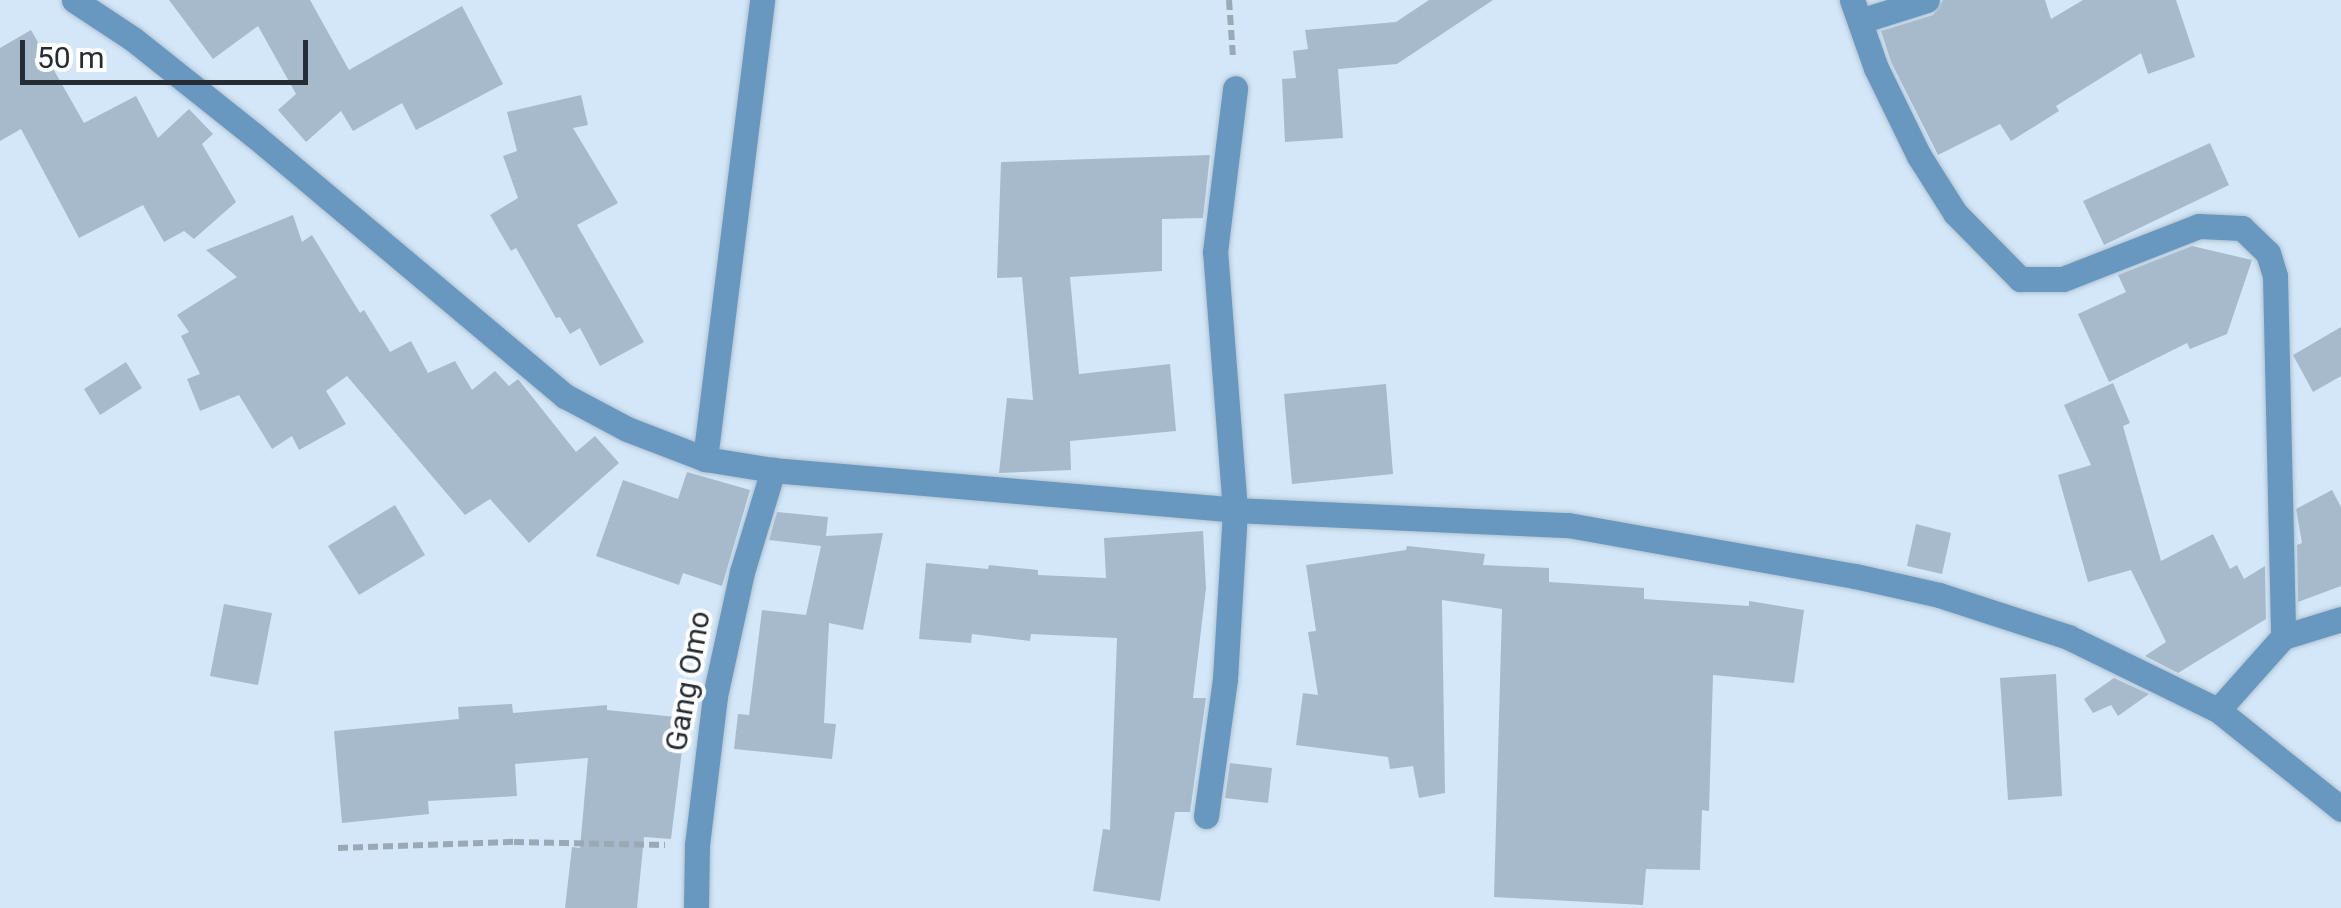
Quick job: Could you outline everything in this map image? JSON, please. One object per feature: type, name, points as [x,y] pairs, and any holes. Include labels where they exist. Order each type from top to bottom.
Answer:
[{"type":"street","points":[[74,0],[133,39],[255,136],[565,396],[626,429],[705,459],[772,470],[1235,510],[1568,526],[1837,572],[1940,595],[2068,637],[2218,710],[2341,809]]},
{"type":"street","points":[[705,459],[762,0]]},
{"type":"street","points":[[1927,0],[1856,11],[1882,82],[1928,170],[1955,213],[2020,279],[2063,279],[2199,226],[2242,228],[2268,253],[2275,276],[2283,636]]},
{"type":"street","points":[[1206,816],[1225,679],[1235,510],[1216,252],[1235,88]]},
{"type":"street","name":"Gang Omo","points":[[696,908],[697,845],[728,628],[772,470]]},
{"type":"street","points":[[2218,710],[2283,636],[2341,618]]},
{"type":"path","points":[[1230,0],[1235,88]]},
{"type":"path","points":[[338,848],[514,842],[697,845]]},
{"type":"building","points":[[169,0],[310,0],[349,70],[462,6],[503,84],[416,130],[402,103],[353,131],[341,111],[306,142],[278,110],[296,94],[258,26],[213,59]]},
{"type":"building","points":[[1429,0],[1493,0],[1397,64],[1338,69],[1343,138],[1285,142],[1282,79],[1296,78],[1293,51],[1308,49],[1305,30],[1396,22]]},
{"type":"building","points":[[1943,0],[2045,0],[2051,19],[2083,0],[2176,0],[2195,57],[2148,74],[2141,53],[2056,106],[2059,111],[2011,141],[2000,124],[1938,155],[1891,62],[1881,31],[1933,15]]},
{"type":"building","points":[[31,30],[84,123],[136,96],[158,138],[189,109],[213,134],[202,144],[236,202],[194,239],[184,231],[164,242],[143,205],[79,238],[21,129],[0,141],[0,48]]},
{"type":"building","points":[[581,95],[588,125],[573,128],[618,203],[577,225],[644,342],[600,366],[580,328],[570,334],[560,317],[556,318],[516,248],[511,251],[490,215],[518,198],[503,156],[517,151],[507,112]]},
{"type":"building","points":[[2210,143],[2229,185],[2104,245],[2083,201]]},
{"type":"building","points":[[1210,155],[1203,218],[1162,219],[1162,271],[1070,277],[1079,374],[1170,364],[1176,431],[1070,441],[1071,470],[999,473],[1007,398],[1033,400],[1022,277],[997,278],[1001,162]]},
{"type":"building","points":[[293,215],[302,242],[312,235],[360,313],[364,310],[390,352],[411,341],[428,373],[455,361],[472,390],[495,371],[509,386],[518,379],[576,452],[595,436],[619,463],[529,543],[490,499],[465,515],[347,376],[326,391],[346,424],[299,450],[292,436],[272,449],[239,395],[200,411],[187,379],[200,374],[181,336],[189,332],[177,315],[237,277],[206,250]]},
{"type":"building","points":[[2192,246],[2252,260],[2227,334],[2190,349],[2187,343],[2109,382],[2078,314],[2126,292],[2118,275]]},
{"type":"building","points":[[2341,327],[2341,376],[2313,392],[2293,355]]},
{"type":"building","points":[[126,362],[142,388],[100,415],[84,389]]},
{"type":"building","points":[[2113,383],[2130,423],[2123,426],[2161,561],[2213,534],[2230,569],[2237,565],[2244,579],[2265,566],[2266,619],[2178,673],[2145,656],[2166,642],[2131,570],[2088,582],[2058,475],[2091,465],[2064,405]]},
{"type":"building","points":[[1386,384],[1393,474],[1292,484],[1284,394]]},
{"type":"building","points":[[687,472],[750,490],[722,586],[683,573],[679,585],[596,556],[623,480],[678,499]]},
{"type":"building","points":[[2332,490],[2341,507],[2341,586],[2298,602],[2297,545],[2302,543],[2296,509]]},
{"type":"building","points":[[395,505],[425,555],[359,595],[328,546]]},
{"type":"building","points":[[777,512],[828,517],[826,536],[883,533],[863,630],[829,623],[824,723],[836,724],[832,759],[734,749],[738,714],[749,715],[762,610],[806,615],[821,546],[769,540]]},
{"type":"building","points":[[1916,524],[1951,533],[1942,574],[1907,566]]},
{"type":"building","points":[[1203,531],[1206,588],[1193,698],[1206,698],[1190,812],[1175,812],[1160,901],[1093,891],[1103,829],[1110,830],[1117,638],[1031,634],[1030,641],[972,634],[971,643],[919,639],[926,563],[988,569],[989,565],[1038,570],[1038,575],[1106,578],[1104,538]]},
{"type":"building","points":[[1407,546],[1485,554],[1483,565],[1549,568],[1549,582],[1644,588],[1644,599],[1749,606],[1749,601],[1804,610],[1794,683],[1713,675],[1709,811],[1702,810],[1700,870],[1646,869],[1643,905],[1494,897],[1502,609],[1442,600],[1445,793],[1419,798],[1413,766],[1390,769],[1388,757],[1296,745],[1303,693],[1318,695],[1308,632],[1316,631],[1306,565],[1406,550]]},
{"type":"building","points":[[224,604],[272,613],[258,685],[210,676]]},
{"type":"building","points":[[2056,674],[2062,796],[2008,800],[2000,678]]},
{"type":"building","points":[[2114,678],[2149,694],[2118,716],[2111,705],[2093,713],[2084,699]]},
{"type":"building","points":[[512,704],[513,713],[607,705],[607,710],[686,718],[671,839],[644,837],[637,908],[565,908],[572,847],[580,848],[588,758],[515,764],[517,796],[428,801],[429,814],[342,823],[334,731],[459,719],[458,707]]},
{"type":"building","points":[[1230,763],[1272,768],[1268,803],[1225,798]]}]
